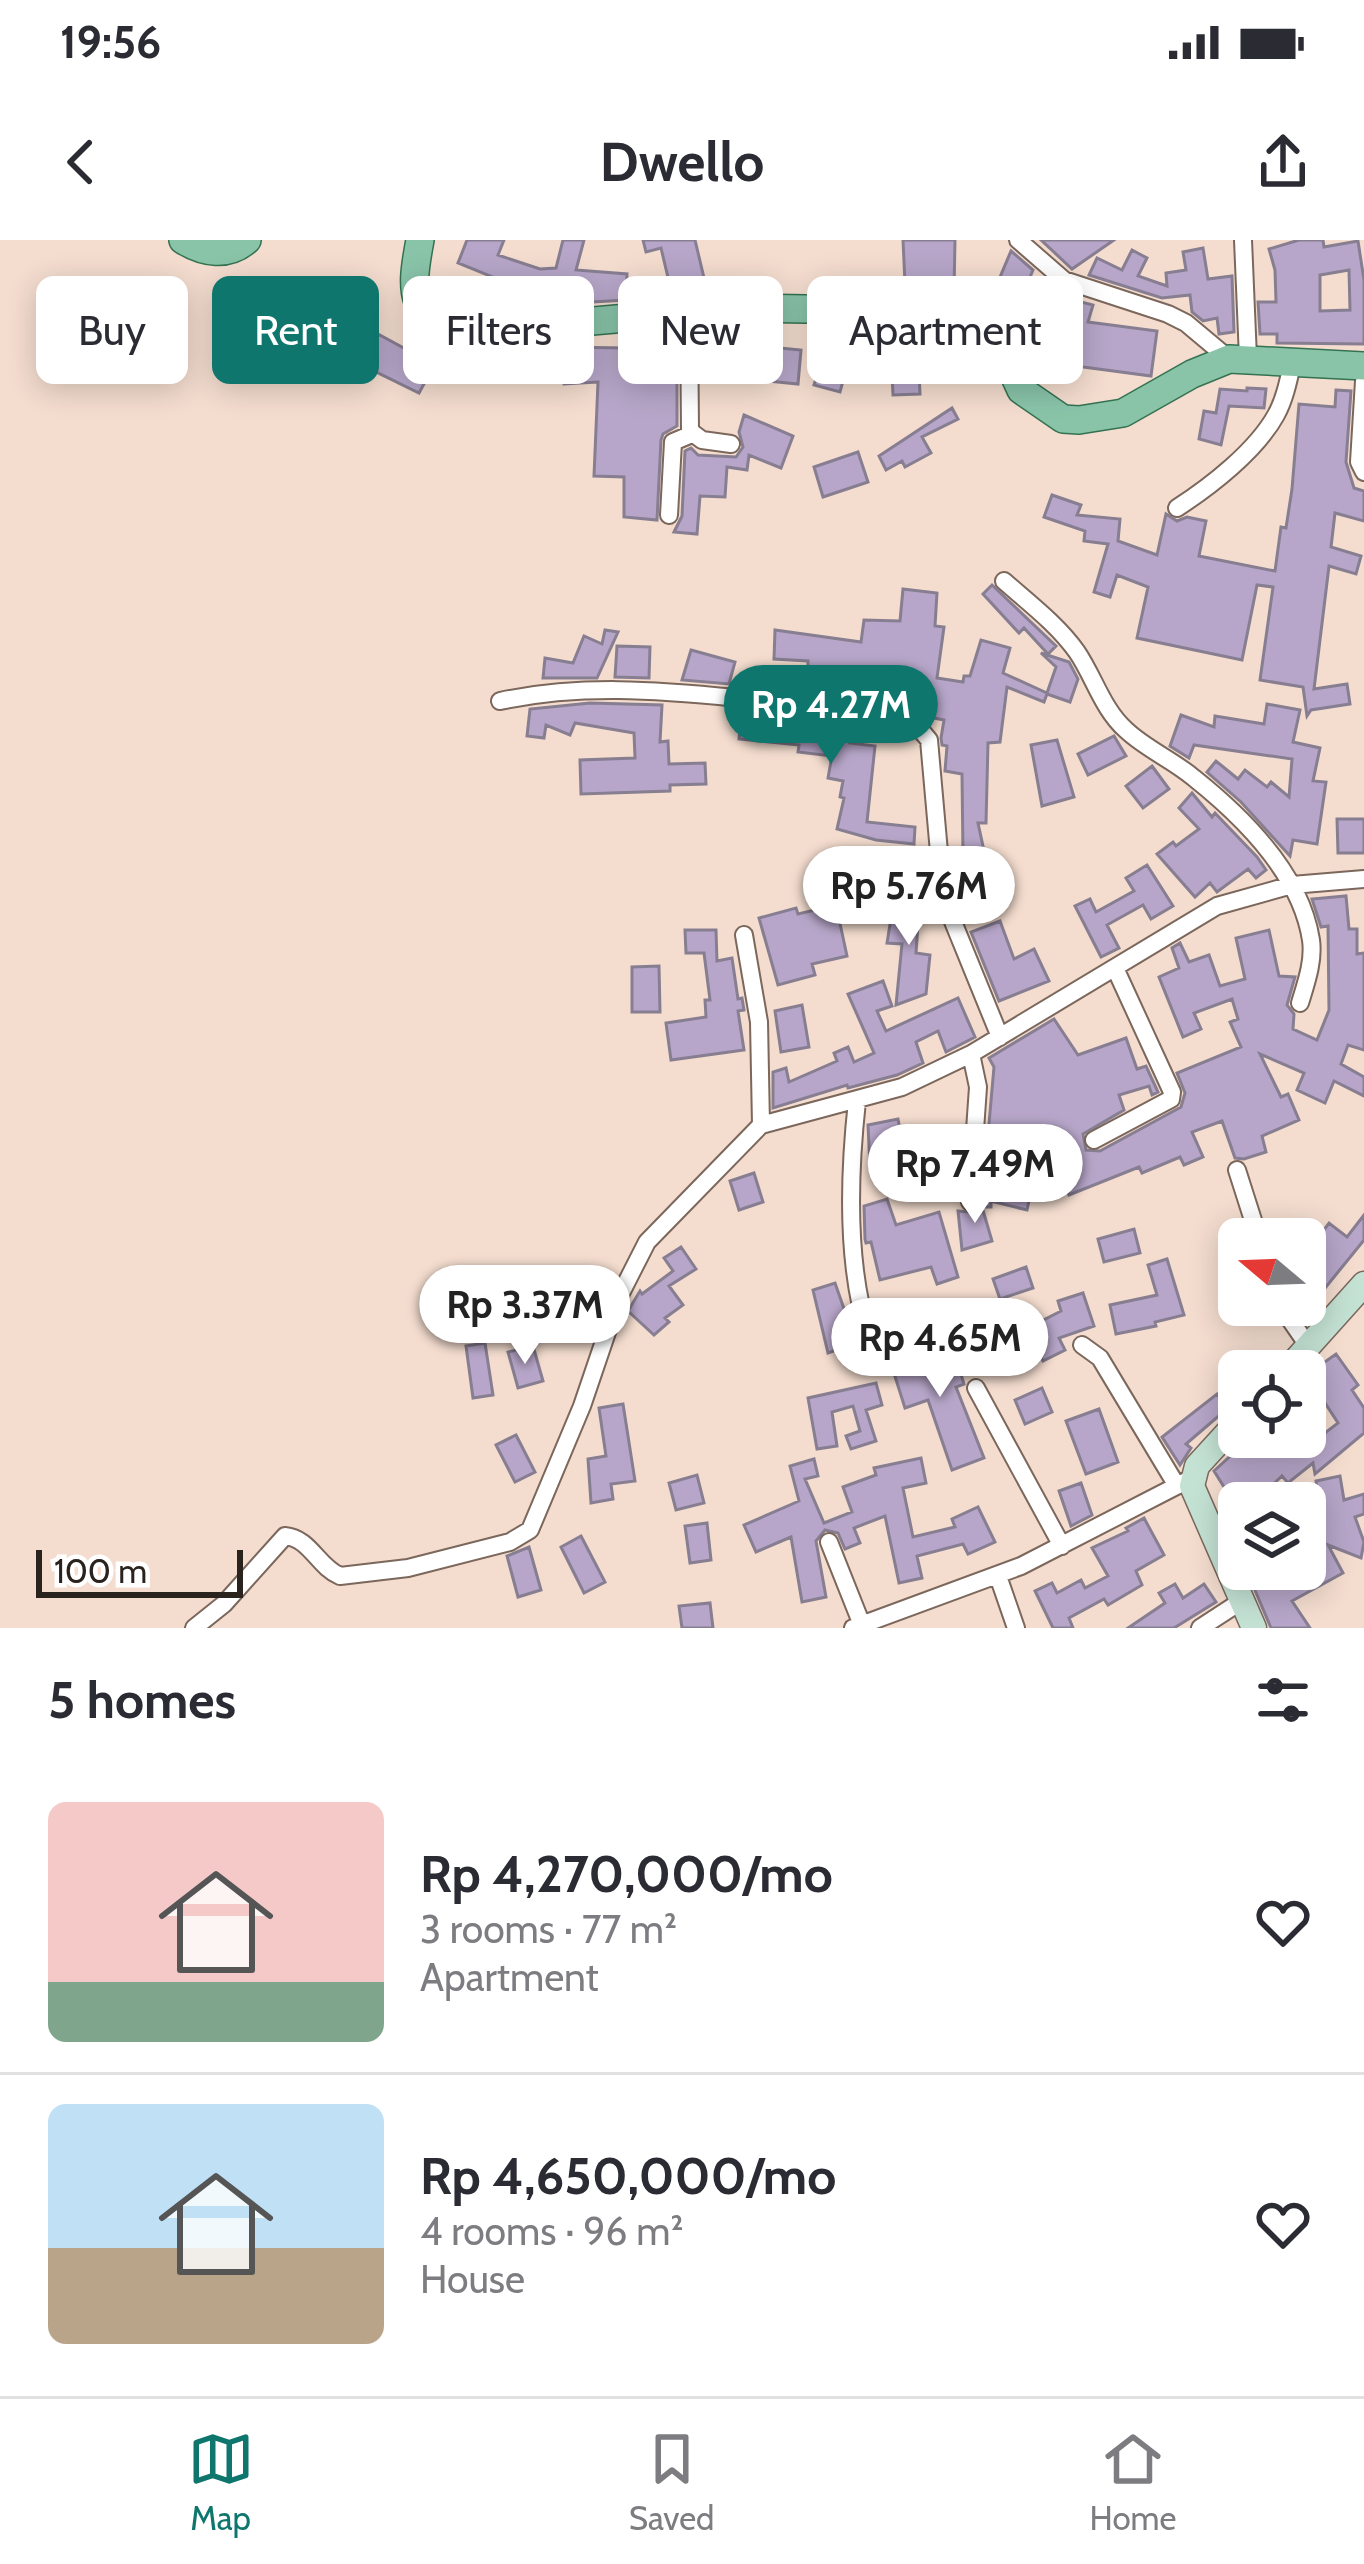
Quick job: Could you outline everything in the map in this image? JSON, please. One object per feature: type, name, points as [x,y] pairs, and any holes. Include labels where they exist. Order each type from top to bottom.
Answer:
[{"type":"main road","points":[[183,240],[208,251],[227,252],[247,240]]},
{"type":"main road","points":[[420,240],[412,286],[416,302],[427,316],[450,328],[469,332],[618,321]]},
{"type":"main road","points":[[783,308],[960,315],[995,333],[1022,390],[1063,418],[1123,413],[1192,374],[1239,358],[1364,366]]},
{"type":"street","points":[[1018,240],[1064,280],[1168,314],[1239,358]]},
{"type":"street","points":[[1239,358],[1243,240]]},
{"type":"street","points":[[1178,508],[1266,430],[1282,400],[1293,359]]},
{"type":"street","points":[[1364,381],[1359,462],[1364,472]]},
{"type":"street","points":[[688,384],[692,434],[731,444]]},
{"type":"street","points":[[669,515],[674,442],[692,434]]},
{"type":"street","points":[[1004,581],[1064,636],[1127,732],[1194,777],[1292,885],[1311,943],[1300,1003]]},
{"type":"street","points":[[500,701],[569,688],[658,691],[776,702],[919,728],[929,740],[943,898],[1000,1037]]},
{"type":"street","points":[[194,1628],[224,1604],[285,1536],[299,1538],[340,1576],[408,1568],[524,1536],[537,1520],[619,1297],[646,1242],[761,1125],[902,1087],[971,1054],[1217,906],[1292,885],[1364,879]]},
{"type":"street","points":[[744,934],[759,1022],[761,1125]]},
{"type":"street","points":[[1094,1141],[1171,1099],[1172,1092],[1115,968]]},
{"type":"street","points":[[970,1202],[978,1087],[971,1054]]},
{"type":"street","points":[[857,1101],[851,1205],[858,1303],[869,1336]]},
{"type":"street","points":[[1237,1170],[1252,1218]]},
{"type":"street","points":[[1306,1350],[1364,1284]]},
{"type":"street","points":[[1294,1326],[1309,1347]]},
{"type":"street","points":[[1082,1345],[1100,1358],[1185,1482],[1254,1628]]},
{"type":"street","points":[[976,1388],[1062,1546]]},
{"type":"street","points":[[829,1542],[857,1626],[998,1576],[1062,1546],[1185,1482],[1218,1442]]},
{"type":"street","points":[[998,1576],[1016,1628]]},
{"type":"street","points":[[1200,1628],[1243,1600]]},
{"type":"building","points":[[467,240],[504,240],[498,255],[540,269],[556,268],[563,240],[584,240],[576,270],[627,276],[618,276],[618,300],[594,302],[594,276],[490,276],[458,263]]},
{"type":"building","points":[[643,240],[695,240],[704,276],[668,276],[661,248],[646,252]]},
{"type":"building","points":[[903,240],[955,240],[954,276],[905,276]]},
{"type":"building","points":[[1041,240],[1114,240],[1072,269]]},
{"type":"building","points":[[1299,240],[1323,240],[1324,247],[1358,241],[1364,280],[1364,344],[1277,343],[1277,334],[1260,334],[1258,302],[1276,302],[1269,249]],"holes":[[[1349,270],[1350,310],[1320,311],[1320,275]]]},
{"type":"building","points":[[1203,248],[1208,279],[1232,276],[1234,332],[1219,334],[1217,318],[1203,321],[1192,312],[1190,295],[1162,298],[1089,275],[1097,258],[1122,270],[1132,250],[1147,258],[1138,276],[1167,286],[1166,273],[1186,270],[1183,252]]},
{"type":"building","points":[[1011,251],[1033,270],[1031,276],[1000,276]]},
{"type":"building","points":[[1083,302],[1093,305],[1088,322],[1157,331],[1151,376],[1083,367]]},
{"type":"building","points":[[379,335],[403,348],[403,384],[424,384],[419,393],[379,373]]},
{"type":"building","points":[[594,348],[618,348],[618,384],[677,384],[677,426],[661,440],[657,520],[624,517],[624,477],[594,476],[598,382],[594,382]]},
{"type":"building","points":[[783,348],[801,350],[798,384],[783,383]]},
{"type":"building","points":[[814,384],[842,384],[840,392]]},
{"type":"building","points":[[892,384],[920,384],[920,394],[893,395]]},
{"type":"building","points":[[1220,389],[1266,389],[1264,408],[1229,406],[1221,445],[1199,439],[1204,411],[1216,413]]},
{"type":"building","points":[[1336,390],[1351,391],[1346,462],[1354,488],[1364,491],[1364,521],[1335,513],[1331,547],[1361,556],[1356,574],[1329,566],[1314,689],[1347,684],[1350,704],[1311,710],[1307,716],[1303,687],[1260,680],[1273,587],[1257,585],[1242,660],[1137,638],[1148,587],[1117,575],[1110,597],[1094,592],[1108,544],[1084,541],[1085,531],[1044,517],[1052,495],[1081,505],[1077,515],[1120,519],[1118,541],[1157,555],[1166,514],[1177,521],[1187,517],[1206,521],[1199,556],[1275,571],[1292,489],[1299,404],[1335,407]]},
{"type":"building","points":[[952,408],[958,419],[922,437],[931,453],[905,467],[902,461],[886,470],[879,456]]},
{"type":"building","points":[[744,415],[793,436],[781,468],[749,455],[747,470],[727,467],[725,497],[700,496],[697,534],[674,532],[682,516],[685,451],[691,448],[698,455],[736,457],[743,447],[739,432]]},
{"type":"building","points":[[858,452],[868,482],[823,497],[814,467]]},
{"type":"building","points":[[992,585],[1056,646],[1048,654],[1024,628],[1019,633],[983,594]]},
{"type":"building","points":[[903,589],[937,593],[935,626],[944,627],[937,678],[963,682],[964,676],[970,676],[981,640],[1010,648],[1003,673],[1047,693],[1056,667],[1041,653],[1069,662],[1078,679],[1070,702],[1047,694],[1044,702],[1007,687],[1000,742],[988,743],[986,823],[978,823],[989,874],[956,881],[952,858],[963,856],[962,774],[945,771],[944,720],[807,693],[808,661],[774,659],[775,630],[861,642],[864,620],[900,621]],"holes":[[[856,674],[892,678],[886,700],[854,696]]]},
{"type":"building","points":[[605,630],[618,632],[597,678],[543,678],[545,658],[573,663],[584,636],[602,644]]},
{"type":"building","points":[[617,646],[650,647],[649,678],[615,677]]},
{"type":"building","points":[[691,650],[735,662],[729,684],[682,680]]},
{"type":"building","points":[[590,703],[662,705],[660,742],[668,741],[669,764],[705,763],[706,784],[670,785],[670,791],[581,794],[580,760],[635,758],[634,733],[575,723],[570,735],[546,725],[544,738],[527,736],[530,709]]},
{"type":"building","points":[[1267,704],[1300,710],[1293,742],[1320,748],[1313,781],[1326,782],[1317,844],[1293,840],[1290,856],[1207,772],[1216,761],[1238,779],[1245,770],[1289,797],[1292,759],[1194,745],[1189,758],[1170,746],[1181,715],[1214,727],[1215,716],[1264,724]]},
{"type":"building","points":[[742,711],[852,725],[850,743],[875,746],[867,822],[915,827],[914,844],[837,829],[843,781],[828,778],[832,756],[798,752],[799,745],[739,739]]},
{"type":"building","points":[[1114,736],[1126,756],[1088,775],[1078,754]]},
{"type":"building","points":[[1057,740],[1074,797],[1042,806],[1031,745]]},
{"type":"building","points":[[1152,766],[1169,789],[1143,808],[1126,786]]},
{"type":"building","points":[[1192,793],[1266,870],[1256,878],[1248,869],[1217,892],[1210,883],[1195,897],[1157,854],[1199,829],[1179,808]]},
{"type":"building","points":[[1337,819],[1364,819],[1364,853],[1338,853]]},
{"type":"building","points":[[1147,865],[1173,906],[1151,919],[1143,905],[1107,925],[1119,948],[1101,957],[1075,906],[1090,899],[1096,912],[1134,891],[1126,878]]},
{"type":"building","points":[[895,893],[920,897],[916,953],[930,955],[926,994],[896,1005],[902,944],[887,943]]},
{"type":"building","points":[[1346,896],[1349,929],[1357,929],[1357,954],[1364,953],[1364,1050],[1348,1045],[1341,1064],[1364,1077],[1364,1096],[1334,1081],[1325,1103],[1297,1090],[1304,1073],[1260,1054],[1281,1097],[1288,1094],[1299,1120],[1262,1136],[1266,1152],[1235,1158],[1222,1121],[1192,1132],[1203,1157],[1184,1165],[1180,1157],[1142,1173],[1139,1167],[1069,1195],[1064,1180],[1074,1175],[1065,1153],[1041,1163],[1051,1184],[1031,1191],[1027,1210],[994,1202],[1001,1173],[985,1169],[994,1067],[989,1058],[1054,1019],[1078,1055],[1126,1038],[1137,1069],[1146,1066],[1158,1092],[1152,1095],[1149,1086],[1119,1095],[1124,1110],[1083,1134],[1086,1150],[1100,1151],[1181,1107],[1185,1093],[1177,1073],[1241,1047],[1230,1022],[1238,1019],[1232,999],[1194,1013],[1201,1029],[1183,1037],[1159,977],[1179,968],[1172,948],[1180,943],[1189,962],[1209,955],[1220,986],[1245,979],[1236,938],[1269,930],[1279,976],[1295,977],[1287,1005],[1294,1014],[1293,1029],[1317,1040],[1329,1010],[1328,926],[1321,927],[1312,899]]},
{"type":"building","points":[[836,905],[847,956],[812,964],[815,975],[778,985],[759,918],[796,908],[798,914]]},
{"type":"building","points":[[1000,921],[1014,959],[1034,949],[1049,981],[999,1001],[971,932]]},
{"type":"building","points":[[685,930],[716,930],[717,961],[732,958],[744,1010],[738,1011],[744,1050],[671,1060],[666,1023],[706,1017],[705,1000],[710,1000],[704,953],[686,953]]},
{"type":"building","points":[[659,966],[660,1012],[632,1012],[632,967]]},
{"type":"building","points":[[883,981],[892,1006],[877,1011],[886,1031],[958,998],[975,1037],[946,1052],[938,1031],[916,1042],[923,1063],[897,1075],[773,1108],[773,1072],[786,1068],[789,1082],[837,1061],[834,1053],[848,1047],[854,1062],[874,1053],[848,994]]},
{"type":"building","points":[[802,1005],[809,1047],[781,1052],[775,1011]]},
{"type":"building","points":[[898,1119],[906,1161],[870,1168],[868,1125]]},
{"type":"building","points":[[754,1173],[763,1202],[739,1210],[730,1181]]},
{"type":"building","points":[[983,1196],[991,1196],[991,1207],[982,1207],[992,1241],[962,1250],[958,1211],[977,1213]]},
{"type":"building","points":[[887,1199],[896,1225],[939,1212],[958,1277],[937,1284],[931,1267],[880,1280],[871,1242],[865,1239],[864,1206]]},
{"type":"building","points":[[1364,1215],[1364,1240],[1326,1287],[1326,1227],[1329,1223],[1347,1237]]},
{"type":"building","points":[[1134,1229],[1140,1253],[1104,1262],[1098,1239]]},
{"type":"building","points":[[681,1247],[696,1269],[669,1286],[683,1305],[665,1318],[669,1322],[654,1335],[628,1311],[640,1291],[642,1294],[673,1271],[664,1258]]},
{"type":"building","points":[[1167,1259],[1184,1315],[1116,1334],[1110,1305],[1157,1295],[1148,1265]]},
{"type":"building","points":[[1026,1267],[1033,1288],[1000,1299],[993,1279]]},
{"type":"building","points":[[835,1283],[856,1343],[828,1353],[813,1290]]},
{"type":"building","points":[[1083,1293],[1094,1326],[1059,1338],[1065,1350],[1043,1361],[1026,1329],[1061,1311],[1058,1301]]},
{"type":"building","points":[[942,1335],[951,1367],[958,1365],[964,1384],[956,1387],[984,1458],[952,1470],[928,1400],[905,1408],[892,1367],[925,1356],[921,1341]]},
{"type":"building","points":[[485,1343],[493,1395],[473,1398],[466,1346]]},
{"type":"building","points":[[533,1346],[543,1381],[518,1388],[508,1352]]},
{"type":"building","points":[[1336,1354],[1358,1385],[1352,1390],[1364,1408],[1364,1433],[1315,1474],[1313,1463],[1289,1482],[1282,1476],[1276,1482],[1221,1482],[1214,1471],[1228,1458],[1326,1458],[1326,1432],[1338,1423],[1326,1405],[1326,1361]]},
{"type":"building","points":[[876,1383],[882,1405],[866,1410],[876,1441],[851,1449],[846,1436],[860,1431],[853,1406],[832,1412],[837,1446],[817,1449],[808,1398]]},
{"type":"building","points":[[1042,1388],[1052,1412],[1025,1424],[1015,1400]]},
{"type":"building","points":[[1218,1395],[1218,1417],[1186,1444],[1191,1448],[1180,1465],[1162,1437]]},
{"type":"building","points":[[623,1404],[635,1481],[611,1484],[613,1499],[591,1503],[588,1459],[606,1456],[599,1408]]},
{"type":"building","points":[[1099,1409],[1118,1462],[1086,1474],[1066,1421]]},
{"type":"building","points":[[516,1435],[535,1472],[515,1482],[496,1445]]},
{"type":"building","points":[[921,1458],[926,1483],[903,1488],[913,1537],[955,1527],[952,1519],[978,1507],[995,1542],[968,1554],[963,1544],[917,1556],[922,1578],[899,1583],[885,1516],[854,1528],[860,1543],[845,1549],[838,1533],[825,1530],[816,1541],[826,1597],[802,1602],[791,1537],[756,1552],[744,1525],[799,1501],[790,1466],[814,1459],[818,1476],[805,1479],[824,1523],[852,1512],[843,1487],[876,1475],[874,1468]]},
{"type":"building","points":[[697,1475],[704,1503],[676,1510],[669,1483]]},
{"type":"building","points":[[1340,1476],[1344,1500],[1364,1494],[1364,1514],[1355,1517],[1364,1542],[1361,1558],[1328,1545],[1343,1573],[1326,1582],[1326,1482],[1316,1481]]},
{"type":"building","points":[[1081,1483],[1092,1515],[1071,1526],[1059,1491]]},
{"type":"building","points":[[1144,1518],[1164,1555],[1136,1571],[1142,1585],[1108,1605],[1104,1599],[1069,1618],[1073,1628],[1053,1628],[1035,1591],[1052,1583],[1057,1593],[1081,1580],[1085,1588],[1108,1576],[1092,1548]]},
{"type":"building","points":[[707,1523],[711,1560],[690,1563],[685,1526]]},
{"type":"building","points":[[581,1536],[605,1582],[584,1593],[561,1547]]},
{"type":"building","points":[[529,1547],[541,1590],[518,1597],[507,1556]]},
{"type":"building","points":[[1175,1584],[1183,1598],[1204,1584],[1216,1602],[1174,1628],[1128,1628],[1165,1603],[1159,1593]]},
{"type":"building","points":[[1255,1590],[1312,1590],[1292,1601],[1310,1628],[1271,1628]]},
{"type":"building","points":[[710,1603],[713,1628],[682,1628],[679,1606]]}]
